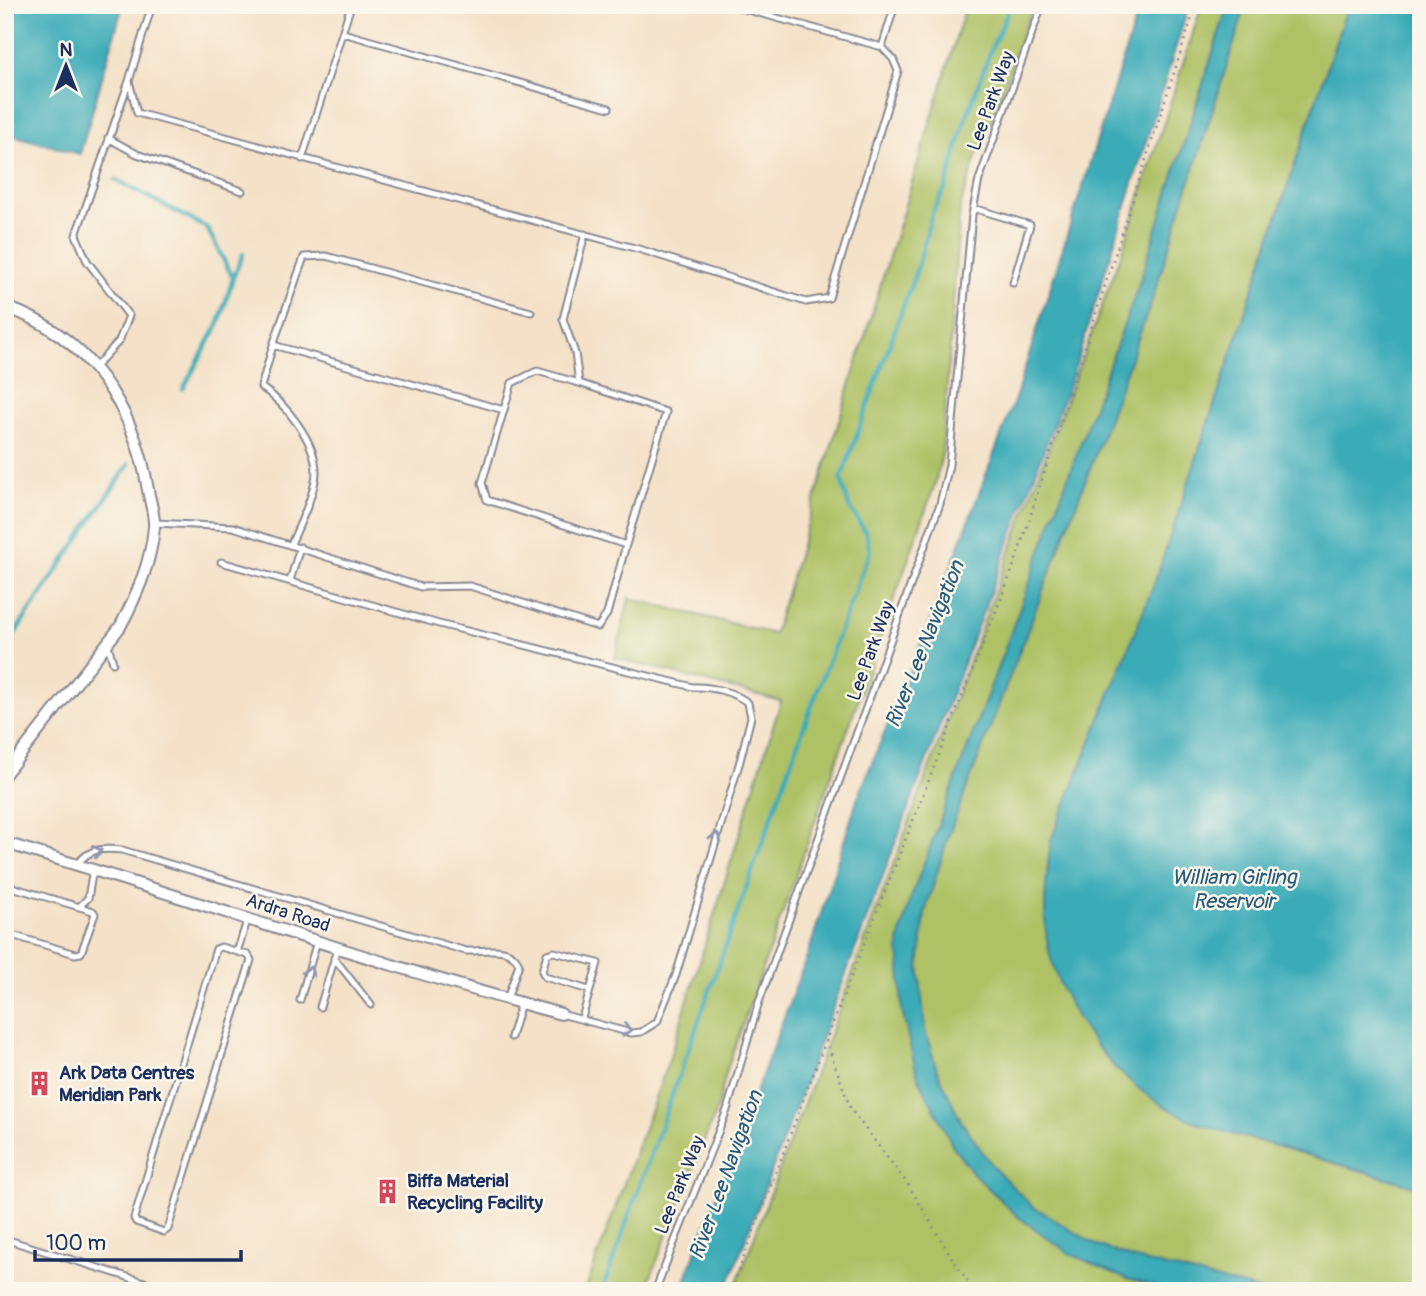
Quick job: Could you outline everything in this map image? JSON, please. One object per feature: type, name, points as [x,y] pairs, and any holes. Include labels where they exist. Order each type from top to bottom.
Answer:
[{"type":"street","points":[[5,307],[45,324],[70,342],[95,367],[115,394],[132,429],[145,471],[155,523],[142,581],[125,618],[107,645],[5,774]]},
{"type":"street","name":"Ardra Road","points":[[5,843],[248,918],[317,942],[336,953],[561,1014]]},
{"type":"lane","points":[[95,367],[119,341],[129,316],[87,261],[76,235],[152,5]]},
{"type":"lane","points":[[302,159],[351,5]]},
{"type":"lane","points":[[129,81],[137,113],[585,234],[806,302],[829,298],[898,71],[893,59],[882,47],[730,5]]},
{"type":"lane","points":[[882,47],[895,5]]},
{"type":"lane","name":"Lee Park Way","points":[[655,1291],[727,1110],[759,1002],[940,504],[950,465],[973,208],[979,180],[1042,5]]},
{"type":"lane","points":[[343,33],[609,108]]},
{"type":"lane","points":[[108,138],[138,154],[242,191]]},
{"type":"lane","points":[[973,208],[1030,225],[1013,283]]},
{"type":"lane","points":[[579,383],[575,353],[563,318],[585,234]]},
{"type":"lane","points":[[291,544],[306,509],[316,472],[308,439],[276,397],[261,387],[304,257],[326,256],[531,312]]},
{"type":"lane","points":[[273,345],[504,410]]},
{"type":"lane","points":[[155,523],[222,525],[291,544],[421,587],[470,586],[598,627],[607,614],[666,412],[537,371],[512,383],[482,483],[487,500],[626,545]]},
{"type":"lane","points":[[290,581],[300,547]]},
{"type":"lane","points":[[221,562],[439,624],[693,687],[740,696],[748,703],[751,717],[735,779],[676,975],[657,1022],[641,1032],[631,1033],[561,1014]]},
{"type":"lane","points":[[107,645],[113,663]]},
{"type":"lane","points":[[76,865],[84,855],[99,848],[122,850],[466,951],[498,949],[516,957],[519,964],[507,999]]},
{"type":"lane","points":[[79,907],[88,898],[93,869]]},
{"type":"lane","points":[[5,885],[93,911],[95,914],[80,953],[75,954],[5,933]]},
{"type":"lane","points":[[237,952],[248,918]]},
{"type":"lane","points":[[300,1000],[317,942]]},
{"type":"lane","points":[[220,947],[237,952],[248,955],[251,960],[168,1229],[164,1232],[136,1222],[134,1218],[216,949],[220,947]]},
{"type":"lane","points":[[582,1018],[598,963],[554,952],[547,954],[542,971],[545,977],[589,990]]},
{"type":"lane","points":[[336,953],[372,1005]]},
{"type":"lane","points":[[320,1007],[336,953]]},
{"type":"lane","points":[[511,1037],[521,1003]]},
{"type":"lane","points":[[5,1239],[173,1291]]},
{"type":"path","points":[[732,1291],[826,1040],[1015,562],[1196,5]]},
{"type":"path","points":[[826,1040],[851,1110],[907,1183],[975,1291]]},
{"type":"green space","points":[[992,5],[1033,5],[1000,99],[976,157],[960,208],[942,454],[935,484],[727,1069],[718,1106],[645,1291],[585,1291],[670,1057],[781,701],[615,658],[629,598],[774,634],[965,9]]},
{"type":"green space","points":[[1202,5],[1228,5],[1138,287],[909,903],[899,941],[953,1146],[1127,1279],[1174,1291],[734,1291],[1123,249]]},
{"type":"green space","points":[[1246,5],[1348,5],[1155,582],[1051,840],[1088,1034],[1115,1069],[1200,1124],[1421,1188],[1421,1291],[1263,1291],[1131,1258],[1094,1244],[1031,1205],[993,1167],[961,1121],[938,1073],[925,1031],[919,966],[925,912],[949,834],[1151,303]]},
{"type":"water","points":[[5,5],[123,5],[80,154],[5,133]]},
{"type":"water","name":"River Lee Navigation","points":[[1140,5],[1189,5],[1074,371],[726,1291],[681,1291],[809,951],[858,797],[937,604],[1016,396]]},
{"type":"water","points":[[1228,5],[1246,5],[1151,303],[949,834],[925,912],[919,966],[925,1031],[938,1073],[961,1121],[993,1167],[1031,1205],[1094,1244],[1131,1258],[1263,1291],[1174,1291],[1127,1279],[1070,1254],[1017,1216],[973,1173],[953,1146],[917,1075],[902,1011],[899,941],[909,903],[1138,287]]},
{"type":"water","name":"William Girling Reservoir","points":[[1348,5],[1421,5],[1421,1188],[1210,1127],[1151,1098],[1108,1060],[1075,1014],[1052,962],[1045,917],[1051,840],[1155,582]]},
{"type":"waterway","points":[[602,1291],[803,729],[870,551],[866,533],[849,506],[841,479],[919,263],[932,213],[946,187],[965,121],[992,47],[1011,5]]},
{"type":"waterway","points":[[116,180],[207,228],[233,278],[219,323],[183,389]]},
{"type":"waterway","points":[[233,278],[243,254]]},
{"type":"waterway","points":[[5,667],[7,650],[17,630],[129,464]]},
{"type":"place","name":"Ark Data Centres Meridian Park","points":[[39,1084]]},
{"type":"place","name":"Biffa Material Recycling Facility","points":[[387,1192]]}]
